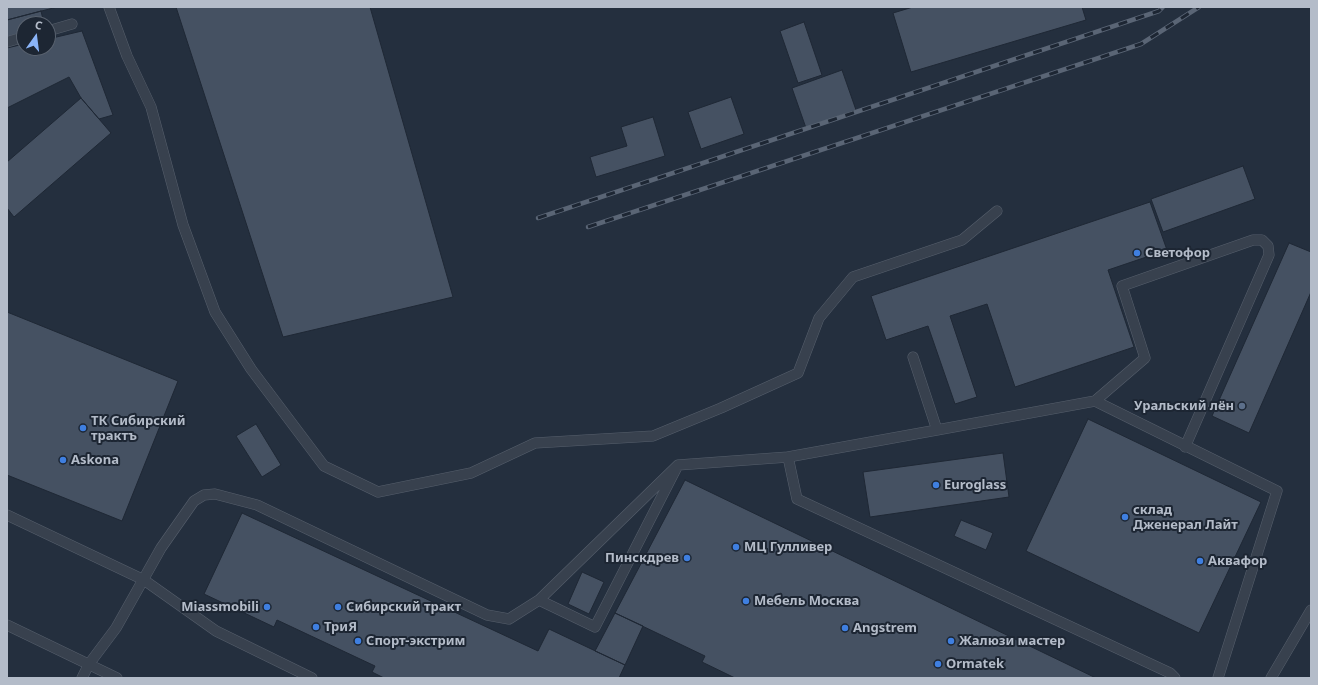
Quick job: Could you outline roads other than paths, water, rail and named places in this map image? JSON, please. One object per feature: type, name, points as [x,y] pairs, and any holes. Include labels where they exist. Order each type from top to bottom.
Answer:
[{"type":"lane","points":[[110,7],[127,56],[151,107],[183,225],[215,312],[251,370],[324,466],[378,492],[471,473],[535,443],[653,436],[763,389],[798,373],[820,318],[853,277],[962,240],[997,211]]},
{"type":"lane","points":[[56,29],[72,24]]},
{"type":"lane","points":[[82,678],[89,664],[116,628],[161,548],[194,501],[204,495],[215,494],[257,505],[487,616],[509,619],[539,600],[678,465],[788,457],[1095,401],[1146,358],[1122,286],[1252,240],[1262,240],[1268,246],[1269,255],[1185,447]]},
{"type":"lane","points":[[913,357],[937,430]]},
{"type":"lane","points":[[1095,401],[1185,447],[1277,491],[1218,678]]},
{"type":"lane","points":[[788,457],[797,499],[1170,673],[1175,678]]},
{"type":"lane","points":[[539,600],[595,627],[678,465]]},
{"type":"lane","points":[[7,515],[144,580],[216,631],[312,678]]},
{"type":"lane","points":[[1274,674],[1311,610]]},
{"type":"lane","points":[[7,625],[117,678]]},
{"type":"railway","points":[[538,218],[1159,11],[1163,7]]},
{"type":"railway","points":[[588,227],[1141,44],[1199,7]]},
{"type":"place","name":"Светофор","points":[[1137,253]]},
{"type":"place","name":"Уральский лён","points":[[1242,406]]},
{"type":"place","name":"ТК Сибирский трактъ","points":[[83,428]]},
{"type":"place","name":"Askona","points":[[63,460]]},
{"type":"place","name":"Euroglass","points":[[936,485]]},
{"type":"place","name":"склад Дженерал Лайт","points":[[1125,517]]},
{"type":"place","name":"МЦ Гулливер","points":[[736,547]]},
{"type":"place","name":"Пинскдрев","points":[[687,558]]},
{"type":"place","name":"Аквафор","points":[[1200,561]]},
{"type":"place","name":"Мебель Москва","points":[[746,601]]},
{"type":"place","name":"Miassmobili","points":[[267,607]]},
{"type":"place","name":"Сибирский тракт","points":[[338,607]]},
{"type":"place","name":"ТриЯ","points":[[316,627]]},
{"type":"place","name":"Angstrem","points":[[845,628]]},
{"type":"place","name":"Спорт-экстрим","points":[[358,641]]},
{"type":"place","name":"Жалюзи мастер","points":[[951,641]]},
{"type":"place","name":"Ormatek","points":[[938,664]]}]
